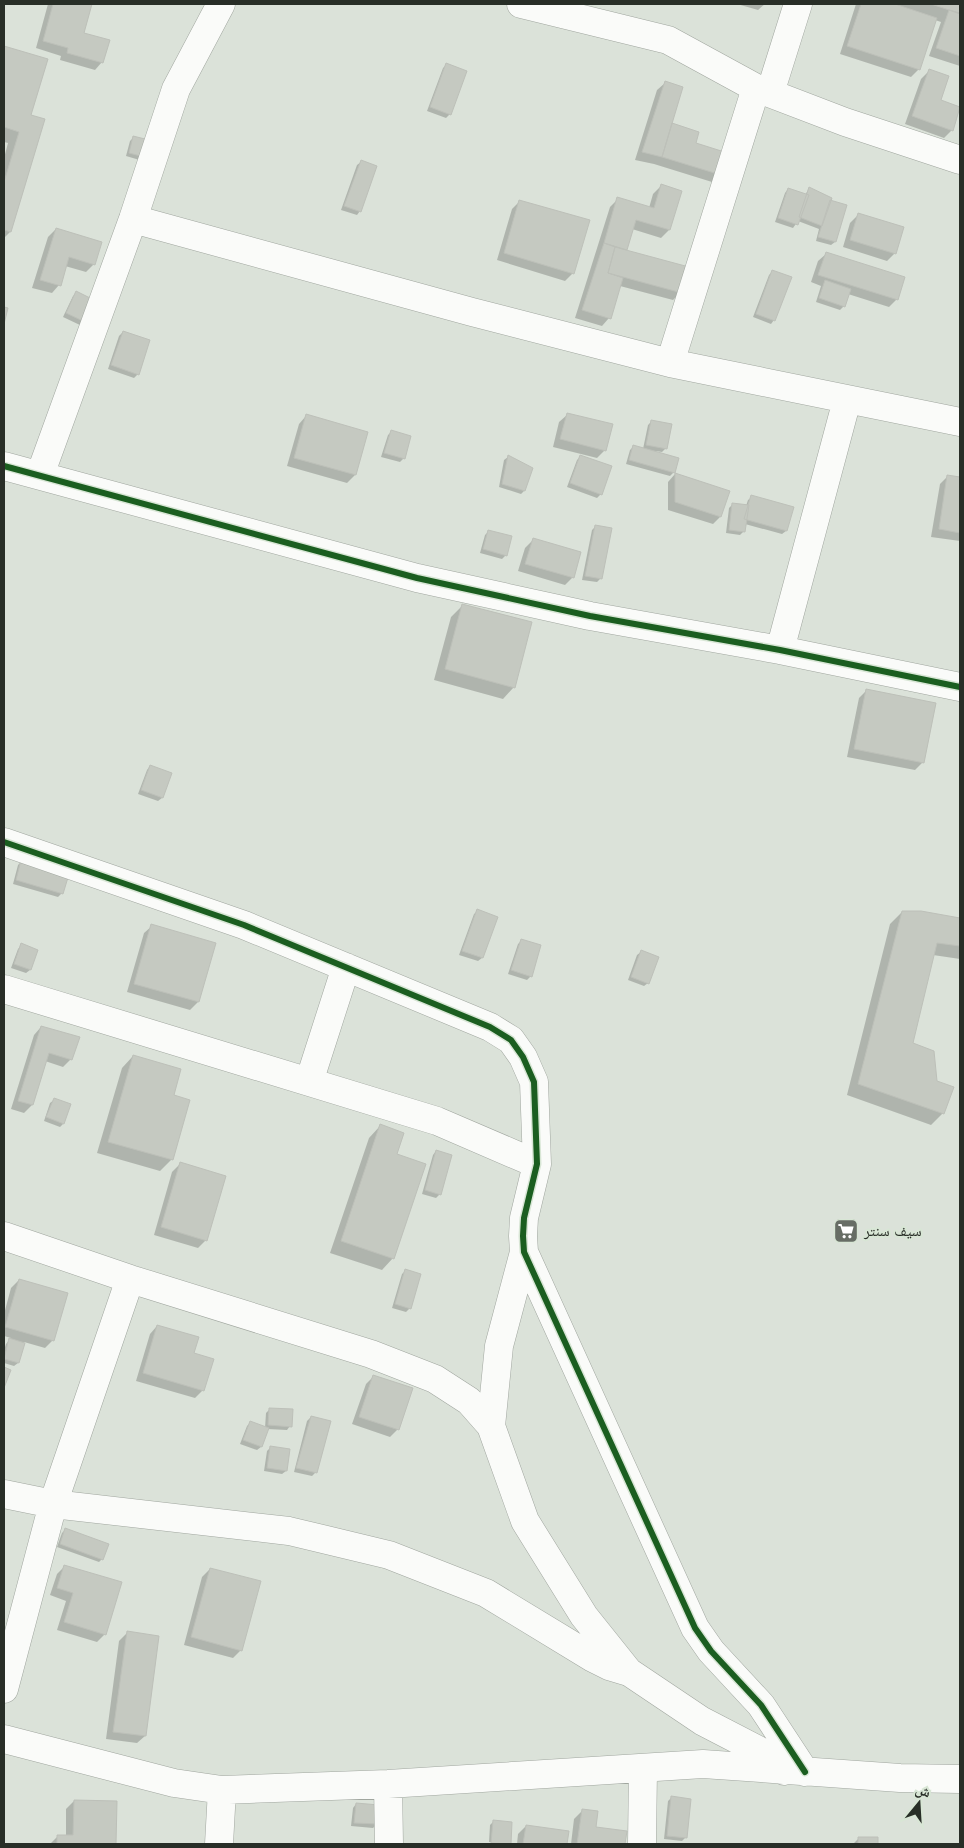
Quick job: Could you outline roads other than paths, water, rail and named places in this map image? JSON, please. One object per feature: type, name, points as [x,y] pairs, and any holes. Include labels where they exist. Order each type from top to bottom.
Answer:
[{"type":"street","points":[[40,475],[133,219],[176,89],[221,4]]},
{"type":"street","points":[[521,4],[668,40],[763,90],[845,122],[960,160]]},
{"type":"street","points":[[670,363],[763,90],[798,4]]},
{"type":"street","points":[[133,219],[472,312],[670,363],[960,422]]},
{"type":"street","points":[[780,650],[847,400]]},
{"type":"street","points":[[4,466],[417,578],[590,616],[780,650],[960,687]]},
{"type":"street","points":[[4,842],[244,925],[490,1027],[511,1040],[523,1057],[534,1082],[537,1164],[524,1218],[522,1236],[524,1252],[695,1628],[711,1651],[761,1705],[795,1771]]},
{"type":"street","points":[[309,1082],[346,967]]},
{"type":"street","points":[[4,989],[437,1122],[537,1164]]},
{"type":"street","points":[[4,1236],[130,1279],[371,1354],[435,1379],[469,1401],[491,1426],[525,1521],[584,1616],[628,1672]]},
{"type":"street","points":[[491,1426],[499,1346],[524,1252]]},
{"type":"street","points":[[4,1689],[53,1504],[130,1279]]},
{"type":"street","points":[[4,1494],[53,1504],[288,1531],[389,1555],[486,1593],[593,1658],[628,1672],[702,1721],[795,1771]]},
{"type":"street","points":[[4,1739],[174,1783],[222,1790],[388,1784],[703,1764],[900,1778],[960,1778]]},
{"type":"street","points":[[642,1844],[643,1769]]},
{"type":"street","points":[[388,1784],[389,1844]]},
{"type":"street","points":[[219,1844],[222,1790]]},
{"type":"place","name":"سيف سنتر","points":[[846,1231]]}]
